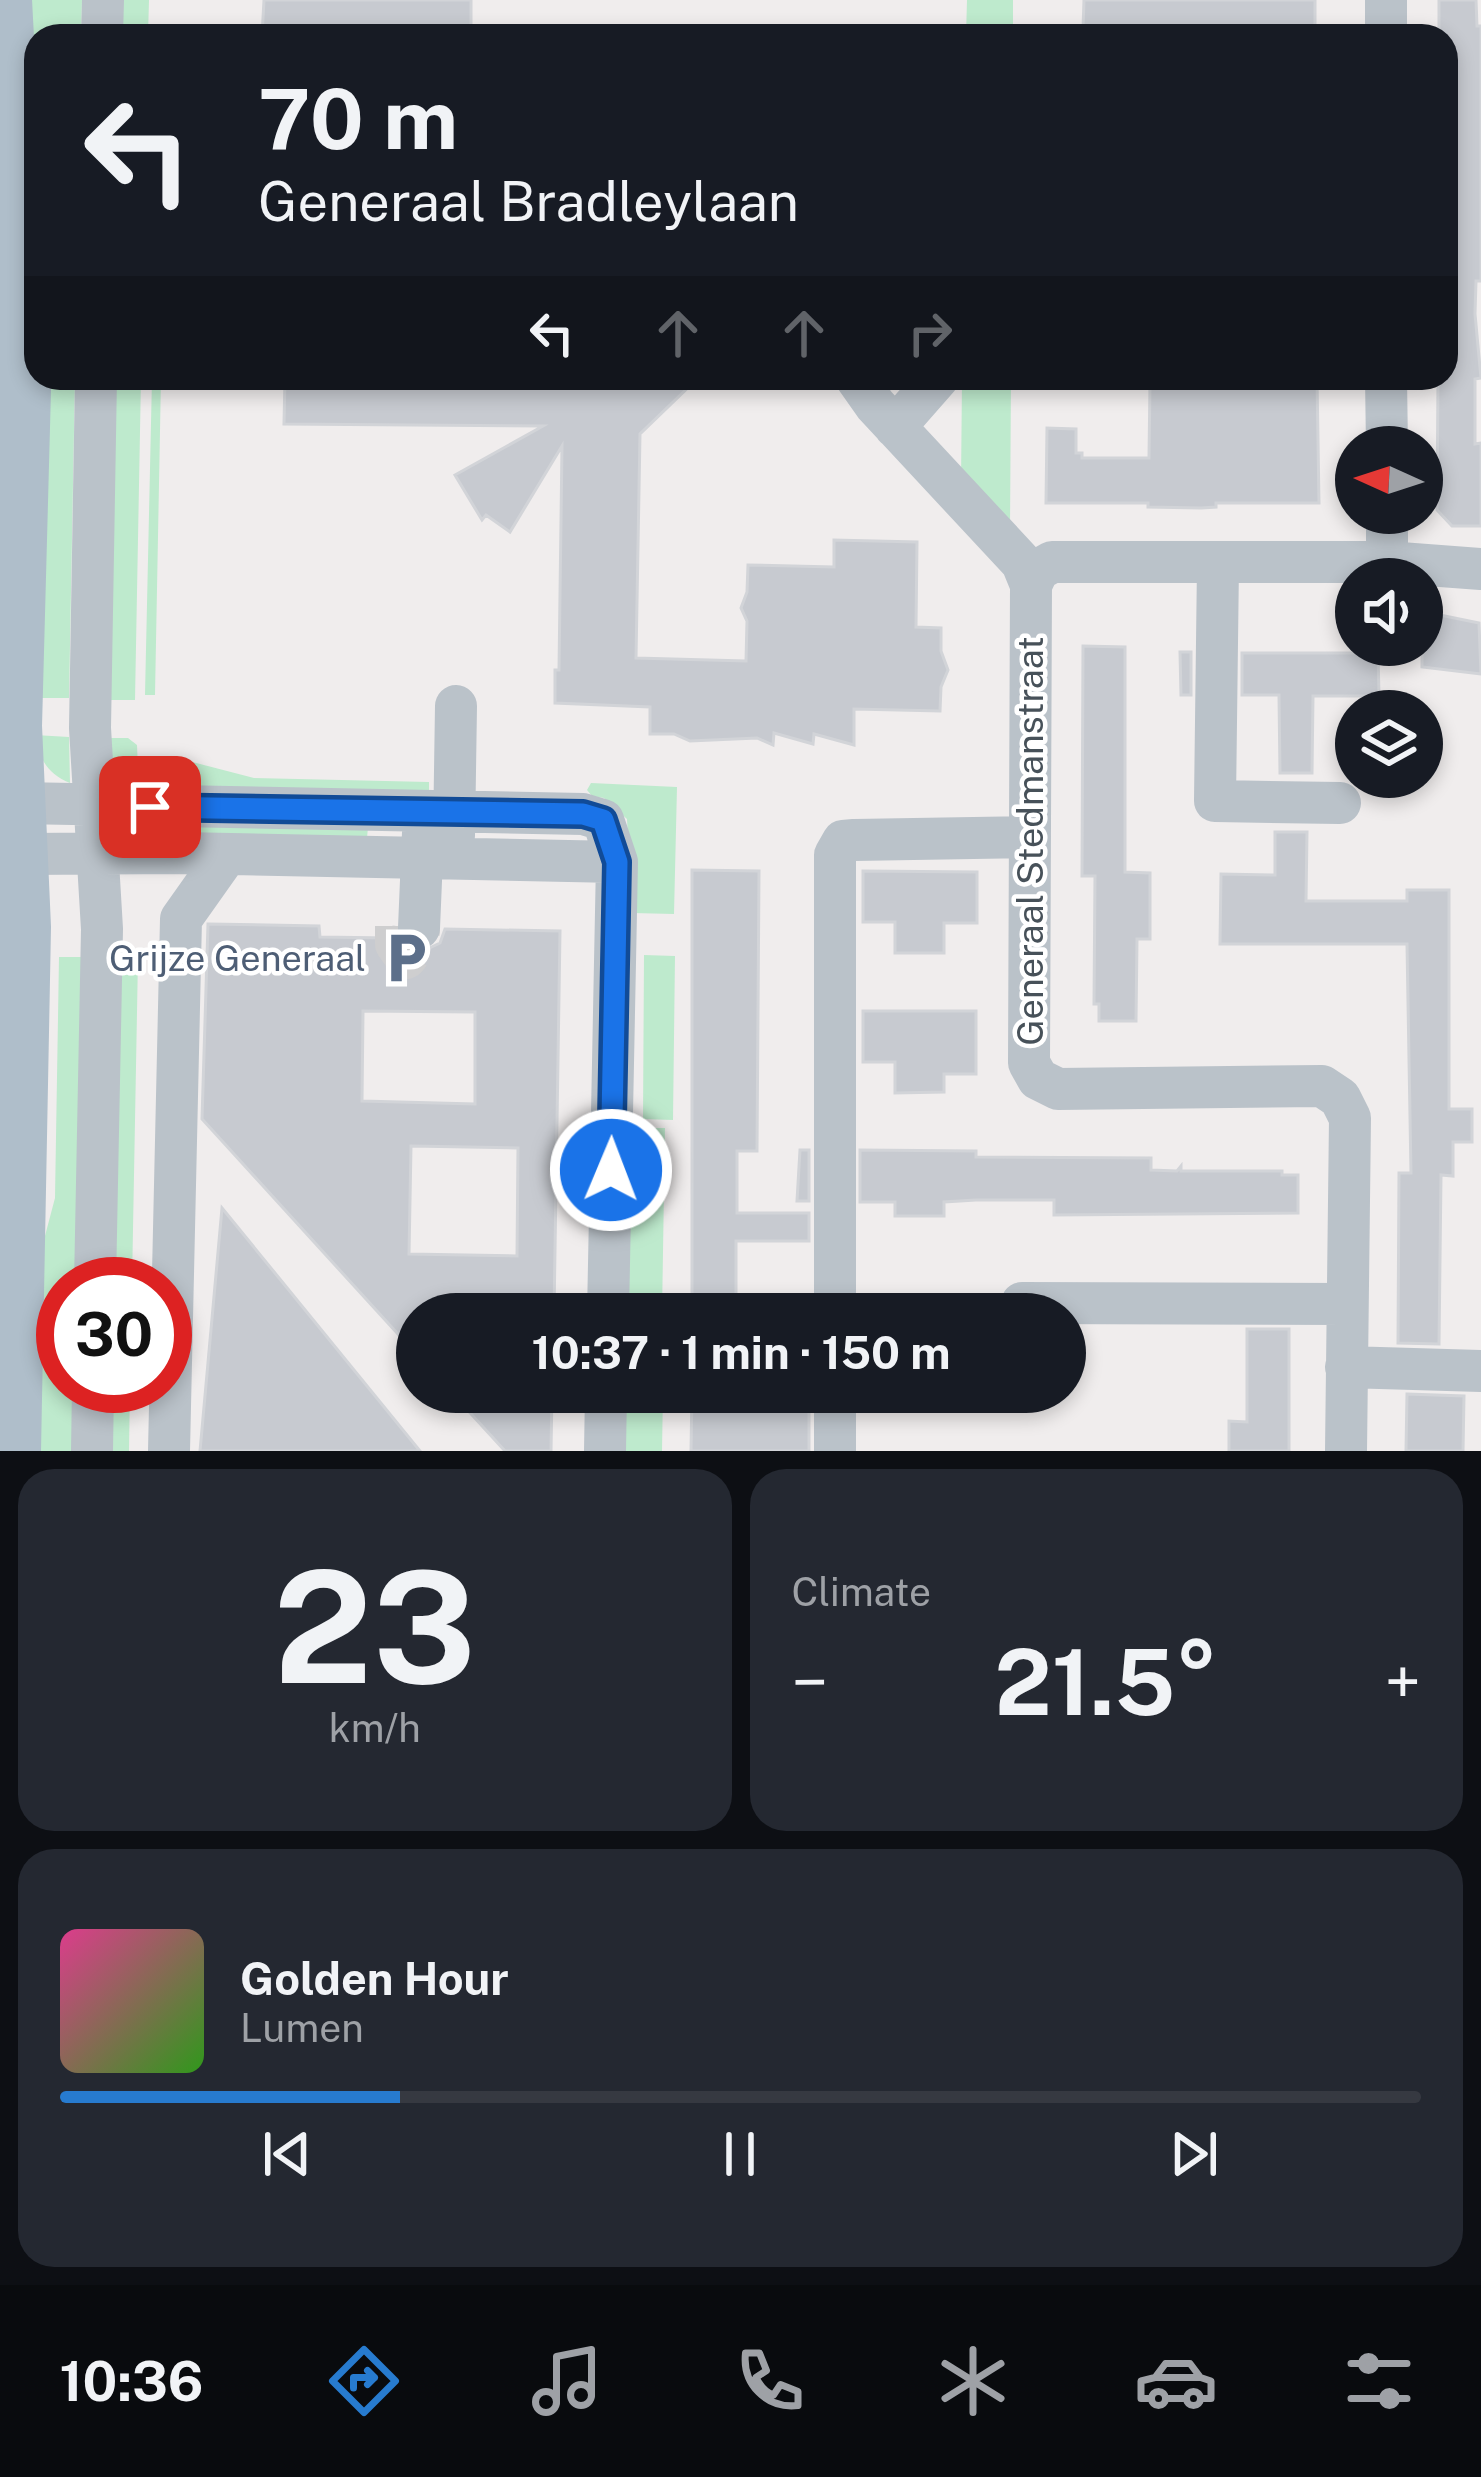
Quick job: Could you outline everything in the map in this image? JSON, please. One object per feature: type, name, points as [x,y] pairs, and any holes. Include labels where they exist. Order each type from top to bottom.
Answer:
[{"type":"main road","points":[[5,0],[14,170],[24,253]]},
{"type":"main road","points":[[14,1451],[23,974],[10,828],[24,390]]},
{"type":"street","points":[[95,1257],[101,929],[90,693],[96,390]]},
{"type":"street","points":[[862,390],[1022,563],[1031,585]]},
{"type":"street","points":[[895,427],[927,390]]},
{"type":"street","points":[[1386,390],[1387,426]]},
{"type":"street","points":[[1031,585],[1038,570],[1052,562],[1335,563]]},
{"type":"street","points":[[1218,564],[1215,801],[1340,803]]},
{"type":"street","points":[[1443,566],[1481,568]]},
{"type":"street","name":"Generaal Stedmanstraat","points":[[1031,585],[1029,1063],[1038,1079],[1058,1089],[1322,1086],[1340,1098],[1350,1118],[1346,1451]]},
{"type":"street","points":[[408,927],[424,857],[426,810],[456,706]]},
{"type":"street","points":[[10,828],[93,805],[589,814],[603,820],[617,862],[608,1293]]},
{"type":"street","points":[[10,828],[97,853],[617,862]]},
{"type":"street","points":[[835,1293],[835,855],[843,842],[854,840],[1030,837]]},
{"type":"street","points":[[169,1451],[181,919],[227,854]]},
{"type":"street","points":[[1086,1304],[1346,1304]]},
{"type":"street","points":[[1346,1367],[1481,1371]]},
{"type":"street","points":[[92,1451],[93,1413]]},
{"type":"street","points":[[605,1451],[606,1413]]},
{"type":"street","points":[[835,1413],[835,1451]]},
{"type":"green space","points":[[27,0],[82,0],[81,24],[29,24]]},
{"type":"green space","points":[[122,0],[149,0],[148,24],[122,24]]},
{"type":"green space","points":[[967,0],[1013,0],[1013,24],[966,24]]},
{"type":"green space","points":[[38,390],[75,390],[69,698],[32,698]]},
{"type":"green space","points":[[116,390],[141,390],[135,700],[110,700]]},
{"type":"green space","points":[[152,390],[161,390],[155,695],[145,695]]},
{"type":"green space","points":[[962,390],[1011,390],[1010,529],[961,483]]},
{"type":"green space","points":[[35,735],[69,737],[70,783],[45,764]]},
{"type":"green space","points":[[109,738],[128,738],[137,745],[139,791],[111,790]]},
{"type":"green space","points":[[177,758],[254,778],[429,782],[429,795],[176,791]]},
{"type":"green space","points":[[591,783],[677,787],[674,914],[632,913],[627,819],[604,798],[592,796],[587,790]]},
{"type":"green space","points":[[175,824],[368,827],[367,838],[175,835]]},
{"type":"green space","points":[[644,955],[675,956],[673,1120],[643,1119]]},
{"type":"green space","points":[[59,957],[84,957],[78,1257],[39,1257],[55,1198]]},
{"type":"green space","points":[[120,957],[138,958],[132,1257],[114,1257]]},
{"type":"green space","points":[[627,1128],[665,1128],[662,1293],[624,1293]]},
{"type":"green space","points":[[36,1270],[36,1413],[76,1413],[75,1451],[33,1451]]},
{"type":"green space","points":[[112,1413],[130,1413],[129,1451],[111,1451]]},
{"type":"green space","points":[[623,1413],[663,1413],[662,1451],[622,1451]]},
{"type":"building","points":[[264,0],[471,0],[471,24],[263,24]]},
{"type":"building","points":[[1084,0],[1315,0],[1315,24],[1083,24]]},
{"type":"building","points":[[1439,0],[1476,0],[1477,26],[1481,26],[1481,281],[1476,281],[1475,314],[1481,378],[1475,379],[1475,444],[1481,443],[1481,526],[1452,526],[1443,516],[1443,426],[1438,426],[1438,390],[1458,390],[1458,24],[1439,24]]},
{"type":"building","points":[[285,390],[686,390],[640,434],[636,658],[746,661],[747,621],[741,608],[748,565],[834,567],[834,540],[917,542],[916,627],[941,628],[941,651],[948,670],[941,687],[940,711],[854,709],[854,745],[814,734],[813,744],[774,733],[773,745],[757,738],[690,741],[674,734],[650,734],[650,707],[555,703],[562,446],[510,532],[486,515],[482,520],[455,475],[543,426],[284,424]]},
{"type":"building","points":[[1150,390],[1317,390],[1319,503],[1216,503],[1216,507],[1201,508],[1046,503],[1047,428],[1076,429],[1076,453],[1082,453],[1082,458],[1149,458]]},
{"type":"building","points":[[1443,616],[1479,623],[1481,674],[1422,667],[1443,666]]},
{"type":"building","points":[[1083,646],[1125,647],[1125,872],[1150,873],[1150,939],[1137,939],[1136,1021],[1099,1021],[1099,1004],[1094,1004],[1095,876],[1082,876]]},
{"type":"building","points":[[1180,652],[1191,652],[1191,695],[1181,695]]},
{"type":"building","points":[[1242,653],[1335,653],[1335,666],[1378,666],[1379,690],[1335,690],[1335,696],[1313,696],[1312,773],[1280,773],[1279,695],[1242,695]]},
{"type":"building","points":[[1275,832],[1307,832],[1306,901],[1407,901],[1407,890],[1449,890],[1449,1109],[1472,1109],[1472,1142],[1453,1142],[1453,1176],[1441,1175],[1439,1344],[1398,1343],[1399,1173],[1411,1173],[1407,944],[1220,944],[1221,874],[1275,875]]},
{"type":"building","points":[[692,870],[759,871],[757,1151],[737,1151],[737,1213],[809,1213],[809,1241],[736,1241],[736,1293],[692,1293]]},
{"type":"building","points":[[863,871],[977,872],[977,923],[944,923],[944,953],[895,953],[895,922],[863,922]]},
{"type":"building","points":[[208,924],[319,926],[320,937],[390,938],[394,926],[404,949],[419,953],[440,943],[445,929],[560,931],[554,1293],[396,1293],[396,1332],[202,1119]],"holes":[[[363,1011],[475,1012],[475,1104],[362,1101]],[[411,1146],[518,1148],[517,1256],[409,1254]]]},
{"type":"building","points":[[863,1011],[976,1011],[976,1074],[944,1074],[944,1092],[895,1093],[895,1062],[863,1062]]},
{"type":"building","points":[[800,1150],[809,1150],[809,1201],[797,1201]]},
{"type":"building","points":[[860,1150],[976,1151],[976,1157],[1151,1158],[1151,1170],[1177,1171],[1181,1166],[1181,1171],[1282,1171],[1282,1175],[1298,1175],[1298,1213],[1054,1215],[1054,1200],[976,1200],[944,1202],[944,1216],[895,1216],[895,1202],[860,1202]]},
{"type":"building","points":[[222,1208],[420,1451],[200,1451]]},
{"type":"building","points":[[1247,1329],[1289,1329],[1289,1451],[1229,1451],[1229,1421],[1247,1422]]},
{"type":"building","points":[[1407,1394],[1464,1396],[1463,1451],[1406,1451]]},
{"type":"building","points":[[470,1413],[552,1413],[551,1451],[505,1451]]},
{"type":"building","points":[[692,1413],[809,1413],[809,1451],[691,1451]]},
{"type":"tunnel","points":[[396,926],[396,944],[406,958],[418,943],[419,928]]},
{"type":"place","name":"Grijze Generaal","points":[[406,958]]},
{"type":"route","points":[[150,807],[589,814],[603,820],[617,862],[611,1170]]}]
